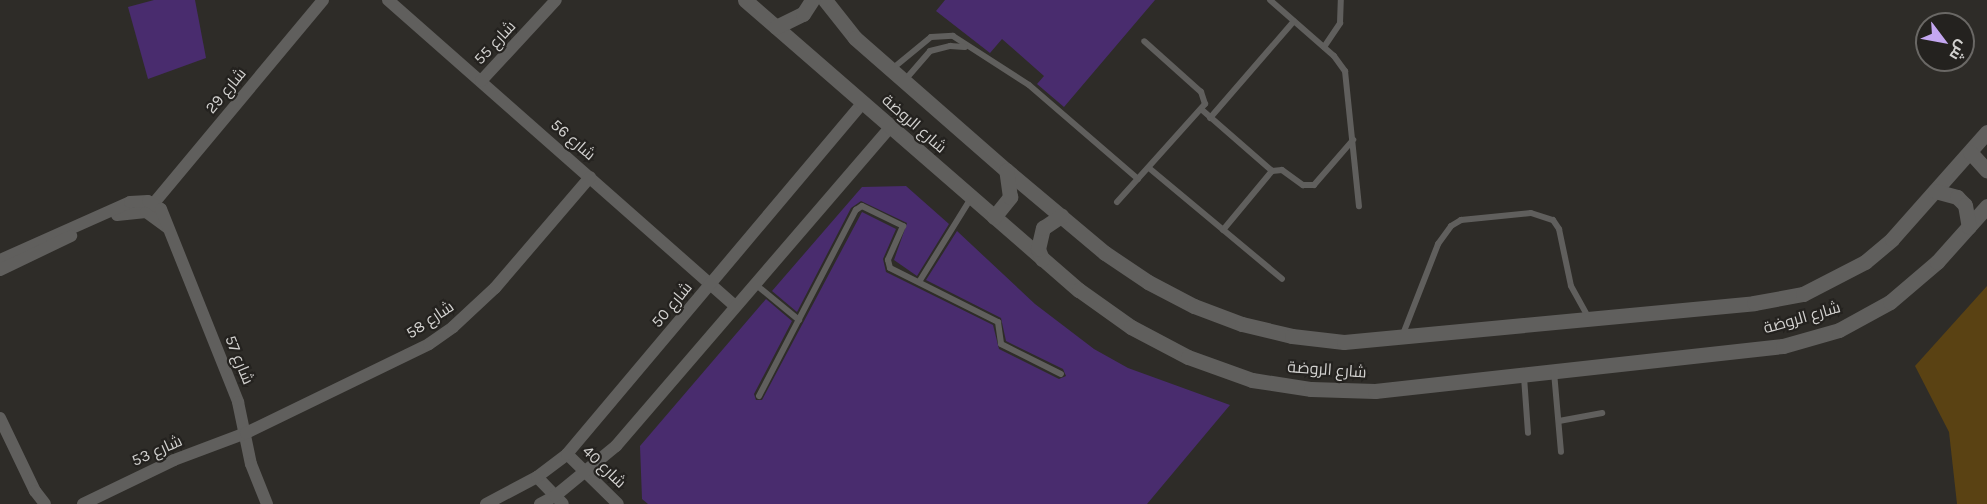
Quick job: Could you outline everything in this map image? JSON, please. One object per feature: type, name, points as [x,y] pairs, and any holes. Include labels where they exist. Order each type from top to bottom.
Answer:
[{"type":"street","name":"شارع 29","points":[[154,203],[323,0]]},
{"type":"street","name":"شارع 56","points":[[388,0],[735,306]]},
{"type":"street","name":"شارع 55","points":[[481,81],[556,0]]},
{"type":"street","name":"شارع الروضة","points":[[745,0],[1042,260],[1131,327],[1188,357],[1252,380],[1311,390],[1375,392],[1783,346],[1839,330],[1890,302],[1934,265],[1987,206]]},
{"type":"street","points":[[776,27],[802,14],[812,0]]},
{"type":"street","name":"شارع الروضة","points":[[825,0],[855,38],[1006,170],[1061,216],[1148,282],[1194,306],[1242,324],[1292,336],[1344,342],[1401,339],[1590,320],[1803,294],[1865,262],[1892,239],[1987,132]]},
{"type":"street","name":"شارع 50","points":[[486,504],[537,477],[567,454],[863,103]]},
{"type":"street","points":[[540,504],[559,500],[585,472],[615,446],[891,126]]},
{"type":"street","points":[[1970,152],[1987,171]]},
{"type":"street","points":[[994,217],[1010,197],[1006,170]]},
{"type":"street","name":"شارع 58","points":[[246,433],[429,344],[453,327],[495,288],[590,177]]},
{"type":"street","points":[[1935,191],[1956,197],[1965,205],[1969,227]]},
{"type":"street","points":[[0,260],[118,206],[140,201],[154,203]]},
{"type":"street","name":"شارع 57","points":[[154,203],[166,216],[238,402],[251,465],[267,504]]},
{"type":"street","points":[[0,270],[129,211],[153,215],[170,231]]},
{"type":"street","points":[[1042,260],[1038,249],[1043,228],[1061,216]]},
{"type":"street","points":[[0,418],[35,491],[45,504]]},
{"type":"street","name":"شارع 53","points":[[83,504],[174,460],[246,433]]},
{"type":"street","name":"شارع 40","points":[[567,454],[618,504]]},
{"type":"street","points":[[537,477],[559,500]]},
{"type":"lane","points":[[1270,0],[1324,47],[1345,71],[1359,206]]},
{"type":"lane","points":[[1324,47],[1340,23],[1341,0]]},
{"type":"lane","points":[[1210,118],[1294,21]]},
{"type":"lane","points":[[892,70],[931,37],[953,36],[965,47],[1029,85],[1138,179]]},
{"type":"lane","points":[[1117,202],[1205,104],[1201,92],[1144,41]]},
{"type":"lane","points":[[904,80],[930,51],[950,46],[965,47]]},
{"type":"lane","points":[[1201,109],[1272,171]]},
{"type":"lane","points":[[1223,230],[1272,171],[1282,170],[1303,185],[1314,185],[1353,140]]},
{"type":"lane","points":[[1149,168],[1282,279]]},
{"type":"lane","points":[[919,282],[971,197]]},
{"type":"lane","points":[[759,396],[858,207],[903,226],[887,264],[998,322],[1001,344],[1061,374]]},
{"type":"lane","points":[[1401,339],[1438,244],[1461,220],[1531,213],[1553,220],[1559,229],[1571,286],[1590,320]]},
{"type":"lane","points":[[754,283],[799,320]]},
{"type":"lane","points":[[1554,371],[1561,452]]},
{"type":"lane","points":[[1524,375],[1528,433]]},
{"type":"lane","points":[[1559,422],[1602,413]]},
{"type":"shaded area","points":[[1987,286],[1987,504],[1957,504],[1949,432],[1915,366]]},
{"type":"building","points":[[154,0],[195,0],[206,58],[148,79],[128,7]]},
{"type":"building","points":[[945,0],[1155,0],[1064,107],[1037,84],[1044,76],[1002,39],[990,53],[936,11]]},
{"type":"building","points":[[906,186],[949,224],[917,276],[894,260],[907,223],[861,201],[851,208],[797,312],[772,291],[862,187]]},
{"type":"building","points":[[862,212],[896,229],[883,259],[886,272],[993,325],[999,349],[1059,379],[1066,376],[1063,369],[1006,341],[1001,318],[926,280],[957,231],[1035,304],[1094,349],[1128,368],[1230,405],[1147,504],[648,504],[642,499],[640,446],[766,299],[792,321],[754,394],[756,400],[762,400]]}]
